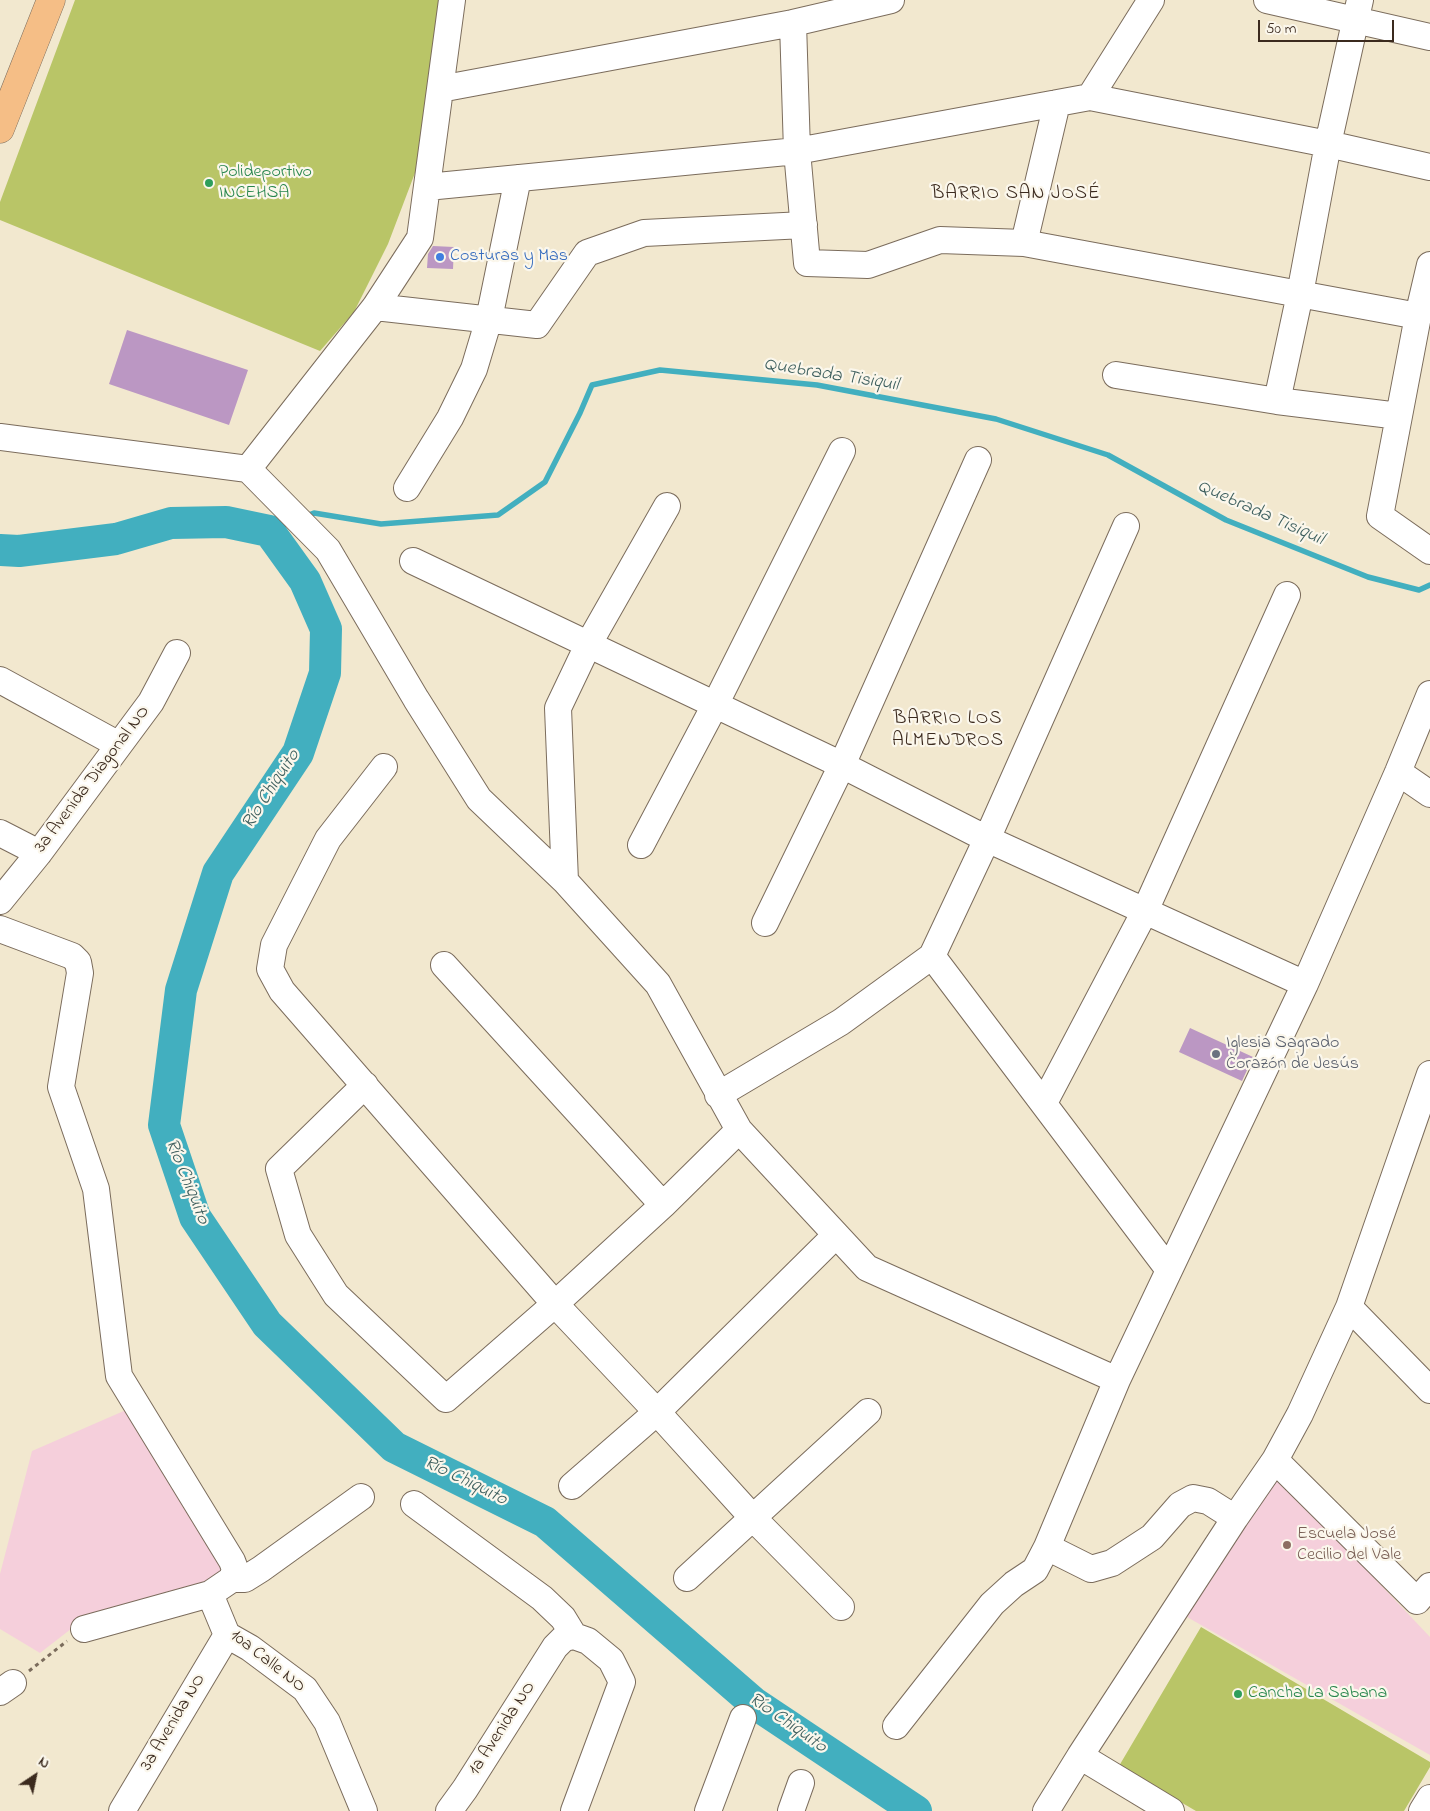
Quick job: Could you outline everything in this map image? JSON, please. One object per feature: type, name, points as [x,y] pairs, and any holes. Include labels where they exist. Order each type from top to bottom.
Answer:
[{"type":"main road","points":[[0,128],[51,0]]},
{"type":"street","points":[[248,470],[375,307],[420,238],[452,0]]},
{"type":"street","points":[[440,89],[793,23],[891,0]]},
{"type":"street","points":[[1090,97],[1151,0]]},
{"type":"street","points":[[1267,0],[1357,10],[1430,37]]},
{"type":"street","points":[[1277,401],[1300,294],[1328,144],[1357,10]]},
{"type":"street","points":[[793,23],[797,151],[807,263],[868,265],[940,240],[1024,243],[1418,316]]},
{"type":"street","points":[[427,187],[797,151],[1090,97],[1328,144],[1430,168]]},
{"type":"street","points":[[1024,243],[1057,103]]},
{"type":"street","points":[[407,488],[450,418],[474,369],[489,320],[518,178]]},
{"type":"street","points":[[375,307],[537,325],[587,253],[644,233],[804,224]]},
{"type":"street","points":[[1430,265],[1418,316],[1380,516],[1430,551]]},
{"type":"street","points":[[1116,375],[1277,401],[1399,416]]},
{"type":"street","points":[[0,438],[248,470],[328,550],[416,699],[479,799],[566,881],[658,984],[739,1130],[867,1268],[1117,1380]]},
{"type":"street","points":[[641,845],[715,705],[842,451]]},
{"type":"street","points":[[765,923],[842,766],[978,460]]},
{"type":"street","points":[[566,881],[558,708],[588,645],[667,506]]},
{"type":"street","points":[[718,1095],[841,1022],[932,956],[987,839],[1126,526]]},
{"type":"street","points":[[413,561],[842,766],[987,839],[1305,984]]},
{"type":"street","points":[[1044,1103],[1146,911],[1287,594]]},
{"type":"street","name":"3a Avenida Diagonal NO","points":[[0,901],[39,853],[151,702],[176,653]]},
{"type":"street","points":[[0,681],[119,745]]},
{"type":"street","points":[[896,1726],[992,1604],[1014,1584],[1035,1570],[1117,1380],[1305,984],[1430,694]]},
{"type":"street","points":[[384,767],[328,839],[274,945],[270,969],[282,991],[555,1304],[657,1412],[753,1518],[841,1607]]},
{"type":"street","points":[[1398,772],[1430,794]]},
{"type":"street","points":[[0,833],[39,853]]},
{"type":"street","points":[[0,929],[72,956],[78,962],[80,973],[60,1087],[96,1189],[119,1376],[232,1561],[235,1569],[232,1579]]},
{"type":"street","points":[[932,956],[1169,1270]]},
{"type":"street","points":[[444,965],[663,1205]]},
{"type":"street","points":[[1046,1811],[1235,1518],[1275,1460],[1300,1414],[1349,1307],[1430,1074]]},
{"type":"street","points":[[365,1085],[279,1169],[298,1236],[336,1295],[446,1399],[555,1304],[663,1205],[739,1130]]},
{"type":"street","points":[[572,1486],[657,1412],[836,1235]]},
{"type":"street","points":[[1349,1307],[1430,1390]]},
{"type":"street","points":[[687,1578],[868,1412]]},
{"type":"street","points":[[1275,1460],[1417,1601],[1430,1586]]},
{"type":"street","points":[[84,1628],[210,1594],[232,1579],[245,1579],[262,1569],[361,1497]]},
{"type":"street","points":[[1046,1547],[1091,1569],[1112,1563],[1152,1537],[1180,1505],[1192,1498],[1208,1501],[1235,1518]]},
{"type":"street","points":[[414,1504],[542,1598],[563,1618],[565,1641],[588,1641],[611,1660],[622,1682],[574,1811]]},
{"type":"street","name":"10a Calle NO","points":[[210,1594],[227,1635],[250,1648],[305,1689],[327,1722],[355,1804]]},
{"type":"street","name":"3a Avenida NO","points":[[122,1811],[227,1635]]},
{"type":"street","name":"1a Avenida NO","points":[[449,1811],[565,1641]]},
{"type":"street","points":[[708,1811],[743,1718]]},
{"type":"street","points":[[1080,1756],[1171,1811]]},
{"type":"street","points":[[791,1811],[801,1783]]},
{"type":"street","points":[[1422,1811],[1430,1798]]},
{"type":"path","points":[[6,1688],[84,1628]]},
{"type":"shaded area","points":[[126,1410],[222,1569],[214,1582],[80,1622],[40,1653],[0,1629],[0,1574],[32,1451]]},
{"type":"shaded area","name":"Escuela José Cecilio del Vale","points":[[1275,1473],[1430,1637],[1430,1755],[1187,1617]]},
{"type":"green space","name":"Polideportivo INCEHSA","points":[[75,0],[439,0],[418,165],[388,244],[354,312],[320,351],[0,220],[0,202]]},
{"type":"green space","name":"Cancha La Sabana","points":[[1201,1627],[1430,1762],[1430,1767],[1404,1811],[1196,1811],[1119,1766]]},
{"type":"building","name":"Costuras y Mas","points":[[433,246],[454,247],[453,269],[427,268],[428,254]]},
{"type":"building","points":[[127,330],[248,370],[229,425],[109,384]]},
{"type":"building","name":"Iglesia Sagrado Corazón de Jesús","points":[[1190,1028],[1253,1057],[1242,1081],[1179,1052]]},
{"type":"waterway","name":"Quebrada Tisiquil","points":[[304,517],[314,513],[381,524],[498,515],[545,482],[592,385],[660,370],[817,385],[996,419],[1108,455],[1226,520],[1368,577],[1419,590],[1430,585]]},
{"type":"waterway","name":"Río Chiquito","points":[[0,550],[19,551],[116,539],[171,523],[226,522],[269,531],[305,581],[326,629],[325,673],[298,753],[218,873],[181,990],[164,1125],[195,1217],[267,1324],[394,1447],[545,1522],[754,1703],[916,1811]]},
{"type":"waterway","name":"Quebrada Tisiquil","points":[[269,531],[291,522]]},
{"type":"place","name":"Polideportivo INCEHSA","points":[[209,183]]},
{"type":"place","name":"Costuras y Mas","points":[[440,257]]},
{"type":"place","name":"Iglesia Sagrado Corazón de Jesús","points":[[1216,1054]]},
{"type":"place","name":"Escuela José Cecilio del Vale","points":[[1287,1545]]},
{"type":"place","name":"Cancha La Sabana","points":[[1238,1694]]},
{"type":"district","name":"BARRIO SAN JOSÉ","points":[[1016,195]]},
{"type":"district","name":"BARRIO LOS ALMENDROS","points":[[948,731]]}]
